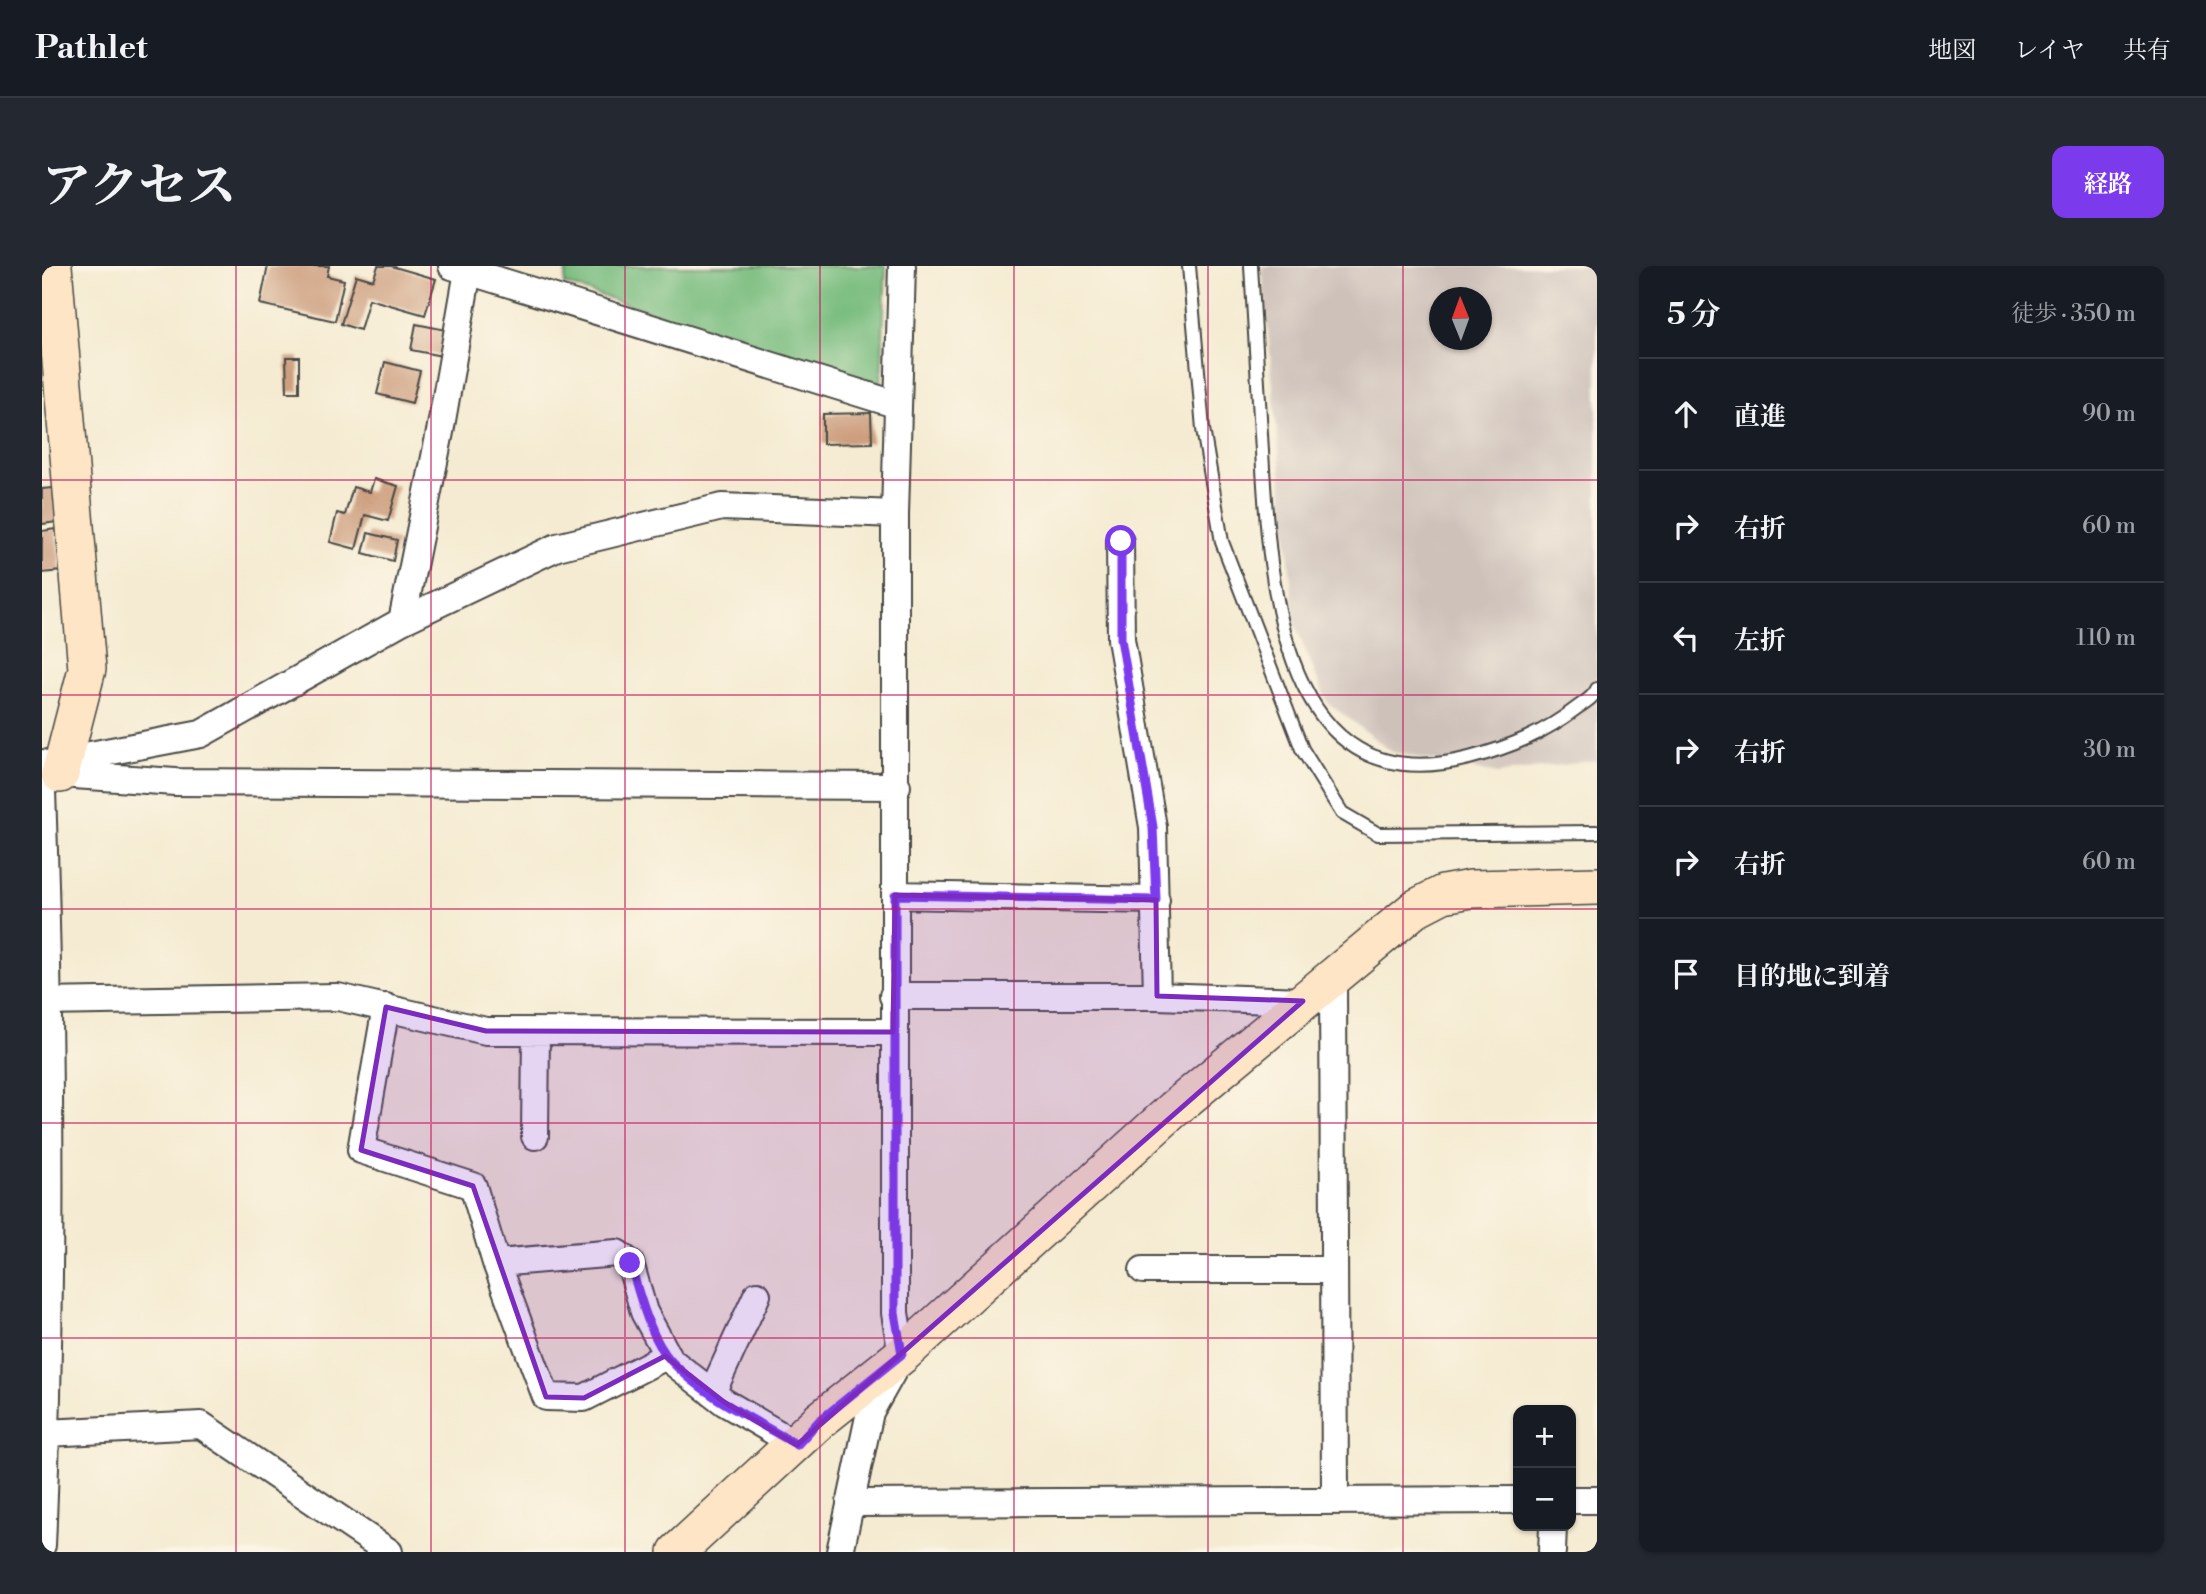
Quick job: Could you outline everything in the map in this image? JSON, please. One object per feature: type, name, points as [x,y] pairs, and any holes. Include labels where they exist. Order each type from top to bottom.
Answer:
[{"type":"street","points":[[42,1545],[47,1433],[46,1002],[50,774],[88,669],[50,306],[53,266]]},
{"type":"street","points":[[840,1552],[870,1412],[902,1354],[895,1313],[893,996],[897,786],[895,514],[902,266]]},
{"type":"street","points":[[402,621],[440,432],[460,268],[898,405]]},
{"type":"street","points":[[50,774],[201,734],[402,621],[557,547],[722,507],[895,514]]},
{"type":"street","points":[[1121,541],[1121,639],[1153,827],[1157,996]]},
{"type":"street","points":[[50,774],[175,782],[897,786]]},
{"type":"street","points":[[677,1552],[797,1445],[819,1421],[902,1354],[1174,1110],[1416,908],[1443,894],[1472,889],[1597,886]]},
{"type":"street","points":[[895,895],[1156,900]]},
{"type":"street","points":[[1333,976],[1335,1501]]},
{"type":"street","points":[[893,996],[1157,996],[1303,1001]]},
{"type":"street","points":[[46,1002],[338,998],[486,1031],[893,1032]]},
{"type":"street","points":[[386,1007],[361,1150],[473,1186],[496,1263],[546,1397],[584,1398],[668,1355]]},
{"type":"street","points":[[535,1136],[536,1031]]},
{"type":"street","points":[[496,1263],[617,1253],[630,1263],[644,1312],[668,1355],[712,1393],[797,1445]]},
{"type":"street","points":[[1143,1270],[1334,1270]]},
{"type":"street","points":[[712,1393],[758,1295]]},
{"type":"street","points":[[47,1433],[201,1425],[389,1552]]},
{"type":"street","points":[[850,1503],[1513,1500]]},
{"type":"street","points":[[1576,1500],[1597,1500]]},
{"type":"street","points":[[1552,1552],[1553,1531]]},
{"type":"lane","points":[[1189,266],[1203,429],[1222,542],[1302,748],[1342,813],[1378,834],[1597,832]]},
{"type":"lane","points":[[1251,266],[1271,581],[1284,639],[1315,709],[1336,733],[1357,749],[1407,763],[1437,763],[1514,746],[1555,725],[1597,692]]},
{"type":"highlighted area","points":[[895,895],[1156,900],[1157,996],[1303,1001],[797,1445],[724,1402],[665,1356],[584,1398],[546,1397],[473,1186],[361,1150],[386,1007],[486,1031],[893,1032]]},
{"type":"shaded area","points":[[1262,266],[1597,266],[1597,760],[1497,774],[1392,752],[1327,702],[1295,625]]},
{"type":"green space","points":[[567,266],[886,266],[881,385],[564,284]]},
{"type":"building","points":[[268,266],[329,266],[327,276],[344,280],[335,321],[260,304]]},
{"type":"building","points":[[378,266],[391,266],[436,279],[425,315],[369,299],[360,330],[341,324],[356,275],[373,280]]},
{"type":"building","points":[[416,324],[446,330],[442,356],[411,350]]},
{"type":"building","points":[[286,357],[299,357],[299,392],[287,392]]},
{"type":"building","points":[[385,362],[420,371],[412,403],[377,394]]},
{"type":"building","points":[[871,413],[872,443],[823,444],[823,414]]},
{"type":"building","points":[[374,479],[398,486],[388,521],[365,515],[356,549],[330,542],[337,513],[345,515],[353,487],[370,492]]},
{"type":"building","points":[[53,488],[57,522],[42,524],[42,489]]},
{"type":"building","points":[[56,529],[61,571],[42,573],[42,531]]},
{"type":"building","points":[[368,533],[397,540],[393,561],[363,553]]},
{"type":"route","points":[[630,1263],[644,1312],[670,1360],[724,1402],[797,1445],[819,1421],[902,1354],[895,1313],[895,895],[1156,900],[1153,827],[1121,639],[1121,541]]}]
